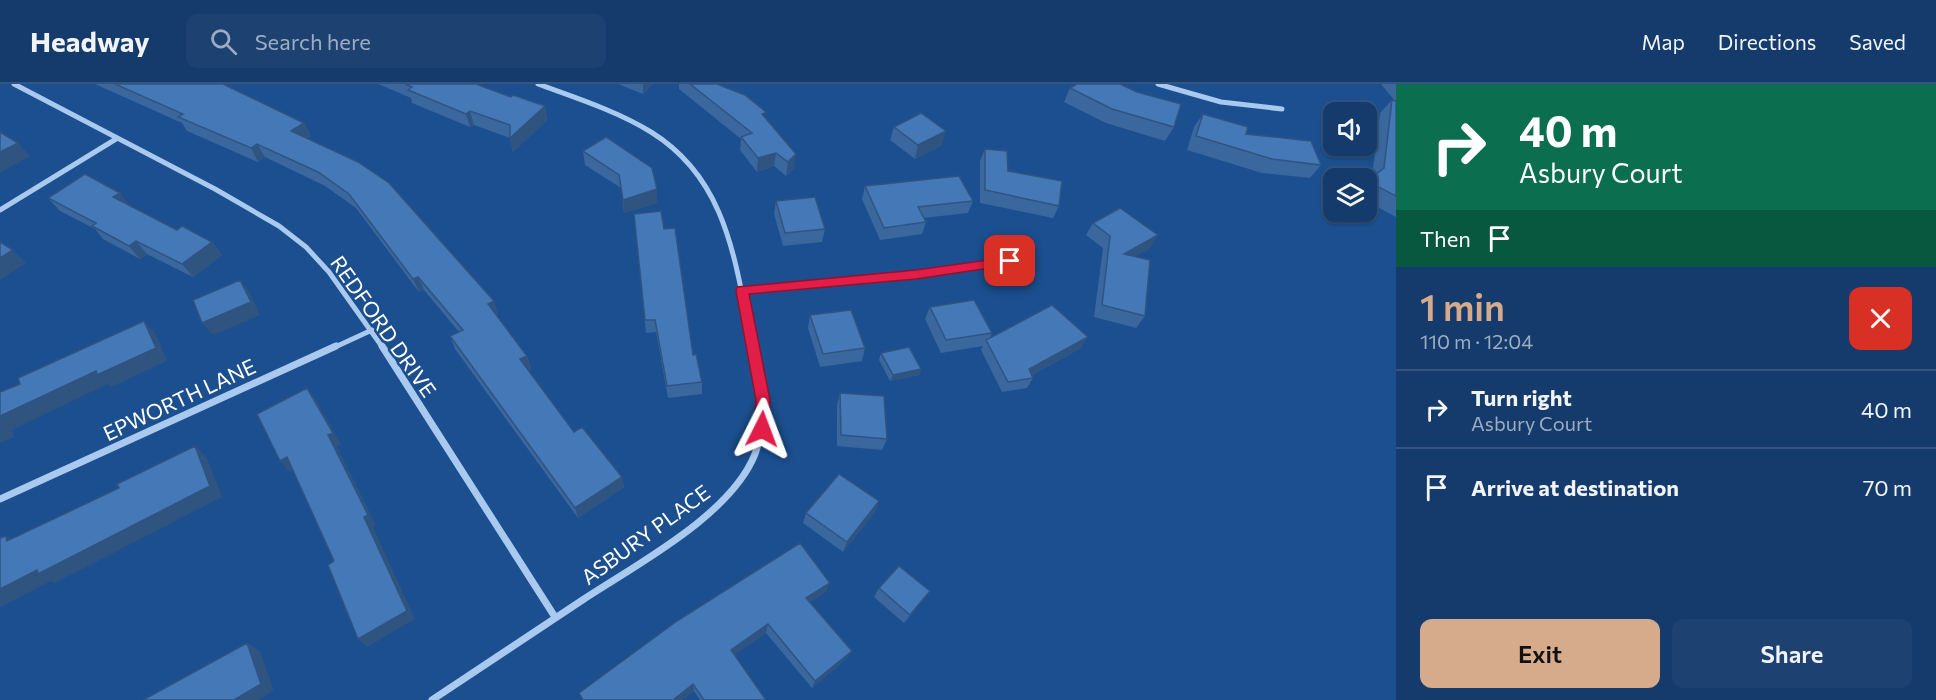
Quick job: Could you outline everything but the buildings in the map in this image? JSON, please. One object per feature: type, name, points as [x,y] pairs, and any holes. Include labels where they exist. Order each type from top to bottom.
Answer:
[{"type":"street","name":"REDFORD DRIVE","points":[[14,84],[116,140],[215,189],[279,226],[306,247],[329,272],[372,330],[555,617]]},
{"type":"street","name":"ASBURY PLACE","points":[[432,700],[678,537],[712,511],[738,485],[754,457],[762,429],[763,400],[742,291],[719,210],[710,190],[681,154],[663,140],[641,127],[538,84]]},
{"type":"street","points":[[1158,84],[1221,102],[1281,109]]},
{"type":"street","points":[[0,210],[116,140]]},
{"type":"street","points":[[742,291],[916,274],[1010,261]]},
{"type":"street","name":"EPWORTH LANE","points":[[0,500],[372,330]]},
{"type":"route","points":[[762,429],[763,400],[742,291],[916,274],[1010,261]]}]
